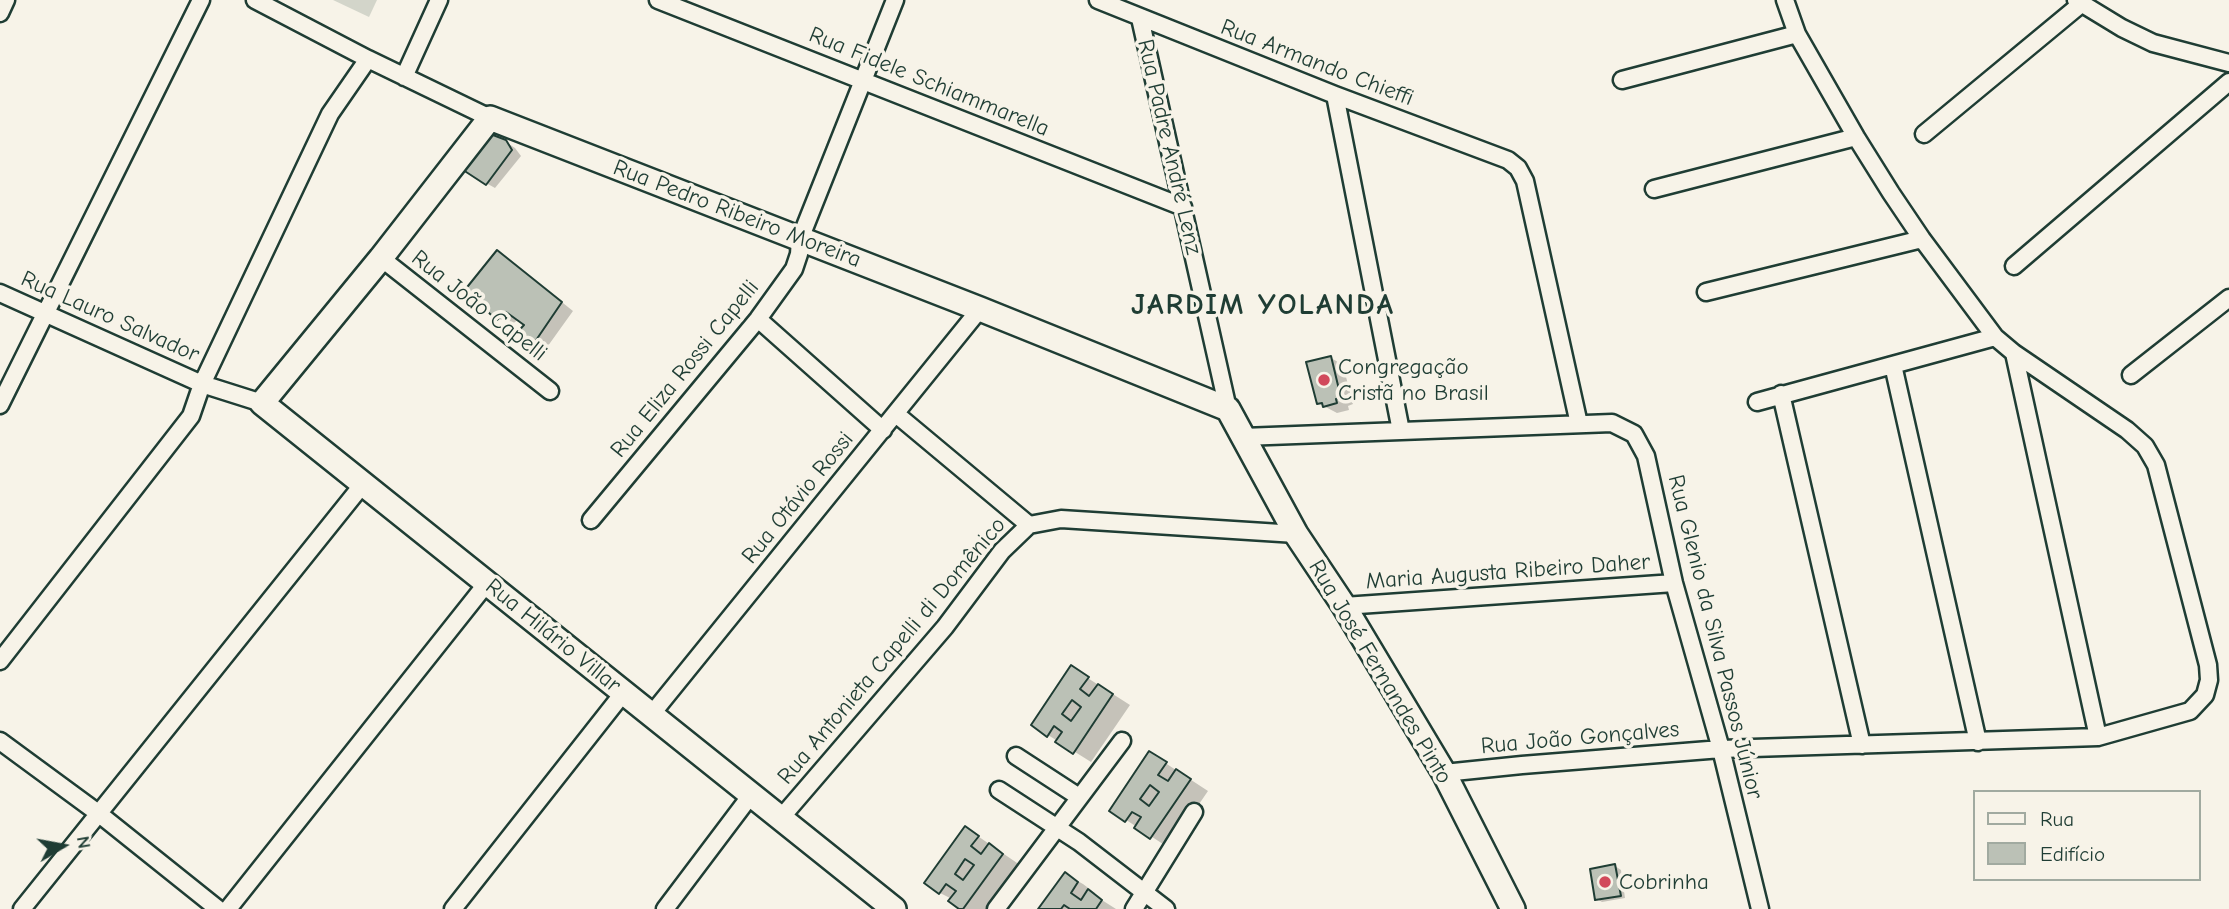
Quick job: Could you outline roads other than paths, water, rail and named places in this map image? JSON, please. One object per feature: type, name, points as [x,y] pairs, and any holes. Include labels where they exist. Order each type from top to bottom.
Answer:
[{"type":"street","points":[[0,13],[6,0]]},
{"type":"street","points":[[0,405],[201,0]]},
{"type":"street","name":"Rua Pedro Ribeiro Moreira","points":[[255,0],[490,118],[1228,409]]},
{"type":"street","points":[[404,77],[439,0]]},
{"type":"street","name":"Rua Fidele Schiammarella","points":[[658,0],[1183,207]]},
{"type":"street","name":"Rua Eliza Rossi Capelli","points":[[591,520],[758,318],[794,269],[800,239],[895,0]]},
{"type":"street","name":"Rua Armando Chieffi","points":[[1098,0],[1335,95],[1508,160],[1518,168],[1525,181],[1579,424]]},
{"type":"street","name":"Rua João Gonçalves","points":[[1444,773],[1721,749],[2098,737],[2190,711],[2206,695],[2208,665],[2156,465],[2145,446],[2127,430],[2014,353],[1995,337],[1922,239],[1856,137],[1797,34],[1785,0]]},
{"type":"street","points":[[1924,134],[2078,2],[2152,43],[2229,63]]},
{"type":"street","name":"Rua Padre André Lenz","points":[[1140,18],[1228,409],[1243,437]]},
{"type":"street","points":[[1622,80],[1797,34]]},
{"type":"street","points":[[0,661],[191,416],[202,383],[330,114],[368,59]]},
{"type":"street","points":[[2014,266],[2229,82]]},
{"type":"street","points":[[1335,95],[1402,431]]},
{"type":"street","points":[[262,403],[490,118]]},
{"type":"street","points":[[1654,189],[1856,137]]},
{"type":"street","points":[[1706,292],[1922,239]]},
{"type":"street","name":"Rua João Capelli","points":[[380,258],[550,391]]},
{"type":"street","name":"Rua Lauro Salvador","points":[[0,293],[202,383]]},
{"type":"street","points":[[2131,375],[2229,298]]},
{"type":"street","name":"Rua Otávio Rossi","points":[[651,715],[980,309]]},
{"type":"street","points":[[758,318],[883,430]]},
{"type":"street","points":[[1757,402],[1995,337]]},
{"type":"street","points":[[2014,353],[2098,737]]},
{"type":"street","points":[[1892,365],[1978,742]]},
{"type":"street","name":"Rua Hilário Villar","points":[[202,383],[262,403],[624,692],[883,906]]},
{"type":"street","points":[[1781,394],[1862,745]]},
{"type":"street","points":[[897,414],[1029,525]]},
{"type":"street","name":"Rua Glenio da Silva Passos Júnior","points":[[1243,437],[1612,423],[1634,433],[1646,456],[1674,583],[1721,749],[1760,909]]},
{"type":"street","name":"Rua José Fernandes Pinto","points":[[1243,437],[1296,534],[1344,606],[1444,773],[1513,909]]},
{"type":"street","points":[[22,909],[362,484]]},
{"type":"street","name":"Rua Antonieta Capelli di Domênico","points":[[780,819],[945,627],[1002,551],[1029,525],[1061,519],[1296,534]]},
{"type":"street","points":[[228,909],[487,583]]},
{"type":"street","name":"Maria Augusta Ribeiro Daher","points":[[1344,606],[1674,583]]},
{"type":"street","points":[[453,909],[624,692]]},
{"type":"street","points":[[0,741],[98,813],[218,909]]},
{"type":"street","points":[[996,909],[1122,741]]},
{"type":"street","points":[[1016,756],[1079,797]]},
{"type":"street","points":[[999,790],[1056,826],[1166,909]]},
{"type":"street","points":[[665,909],[751,795]]},
{"type":"street","points":[[1134,909],[1194,812]]},
{"type":"place","name":"Congregação Cristã no Brasil","points":[[1324,380]]},
{"type":"place","name":"Cobrinha","points":[[1605,882]]},
{"type":"district","name":"JARDIM YOLANDA","points":[[1263,306]]}]
